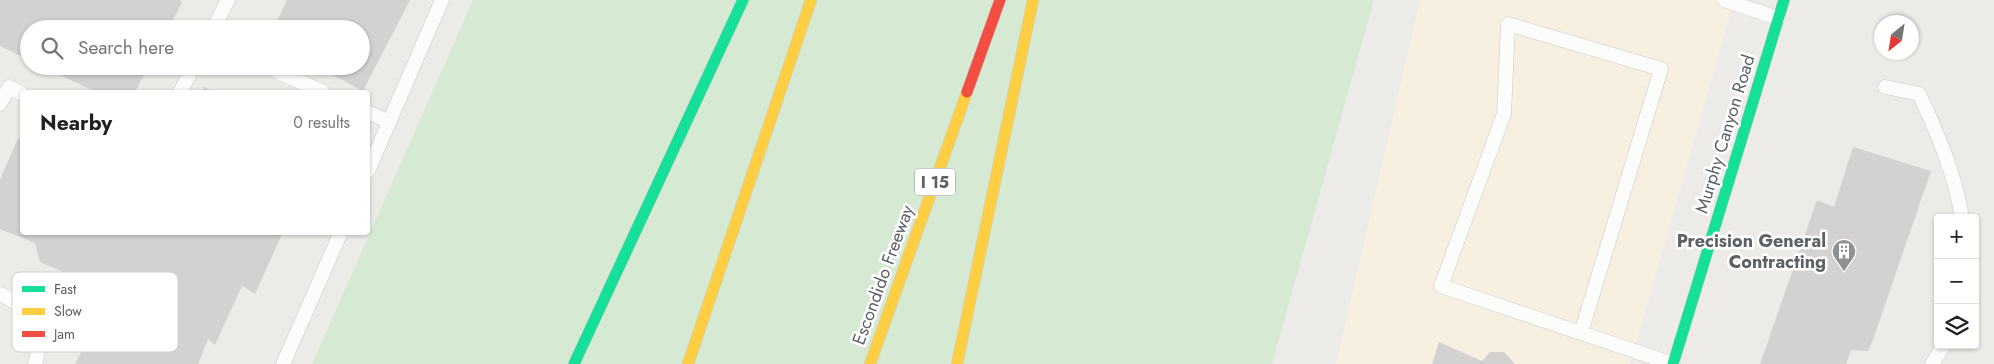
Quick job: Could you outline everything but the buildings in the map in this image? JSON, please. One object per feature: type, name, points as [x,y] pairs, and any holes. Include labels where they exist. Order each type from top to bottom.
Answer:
[{"type":"main road","points":[[574,364],[743,0]]},
{"type":"main road","points":[[688,364],[811,0]]},
{"type":"main road","name":"Escondido Freeway","points":[[870,364],[1000,0]]},
{"type":"main road","points":[[957,364],[1033,0]]},
{"type":"main road","name":"Murphy Canyon Road","points":[[1673,364],[1784,0]]},
{"type":"lane","points":[[218,20],[228,0]]},
{"type":"lane","points":[[370,166],[442,0]]},
{"type":"lane","points":[[1724,0],[1778,18]]},
{"type":"lane","points":[[1581,333],[1661,69],[1508,24],[1504,114],[1441,286],[1673,364]]},
{"type":"lane","points":[[181,90],[189,75]]},
{"type":"lane","points":[[285,75],[319,90]]},
{"type":"lane","points":[[0,104],[9,87],[20,93]]},
{"type":"lane","points":[[1885,87],[1919,94],[1940,137],[1960,200],[1962,214]]},
{"type":"lane","points":[[370,113],[389,122]]},
{"type":"lane","points":[[283,364],[340,235]]},
{"type":"lane","points":[[0,294],[12,299]]},
{"type":"lane","points":[[1932,364],[1941,349]]},
{"type":"shaded area","points":[[1420,0],[1734,0],[1630,364],[1336,364]]},
{"type":"green space","points":[[473,0],[1374,0],[1272,364],[312,364]]},
{"type":"traffic: fast","points":[[574,364],[743,0]]},
{"type":"traffic: fast","points":[[1673,364],[1784,0]]},
{"type":"traffic: slow","points":[[688,364],[811,0]]},
{"type":"traffic: slow","points":[[957,364],[1033,0]]},
{"type":"traffic: slow","points":[[870,364],[967,92]]},
{"type":"traffic: jam","points":[[967,92],[1000,0]]},
{"type":"place","name":"Precision General Contracting","points":[[1844,272]]}]
